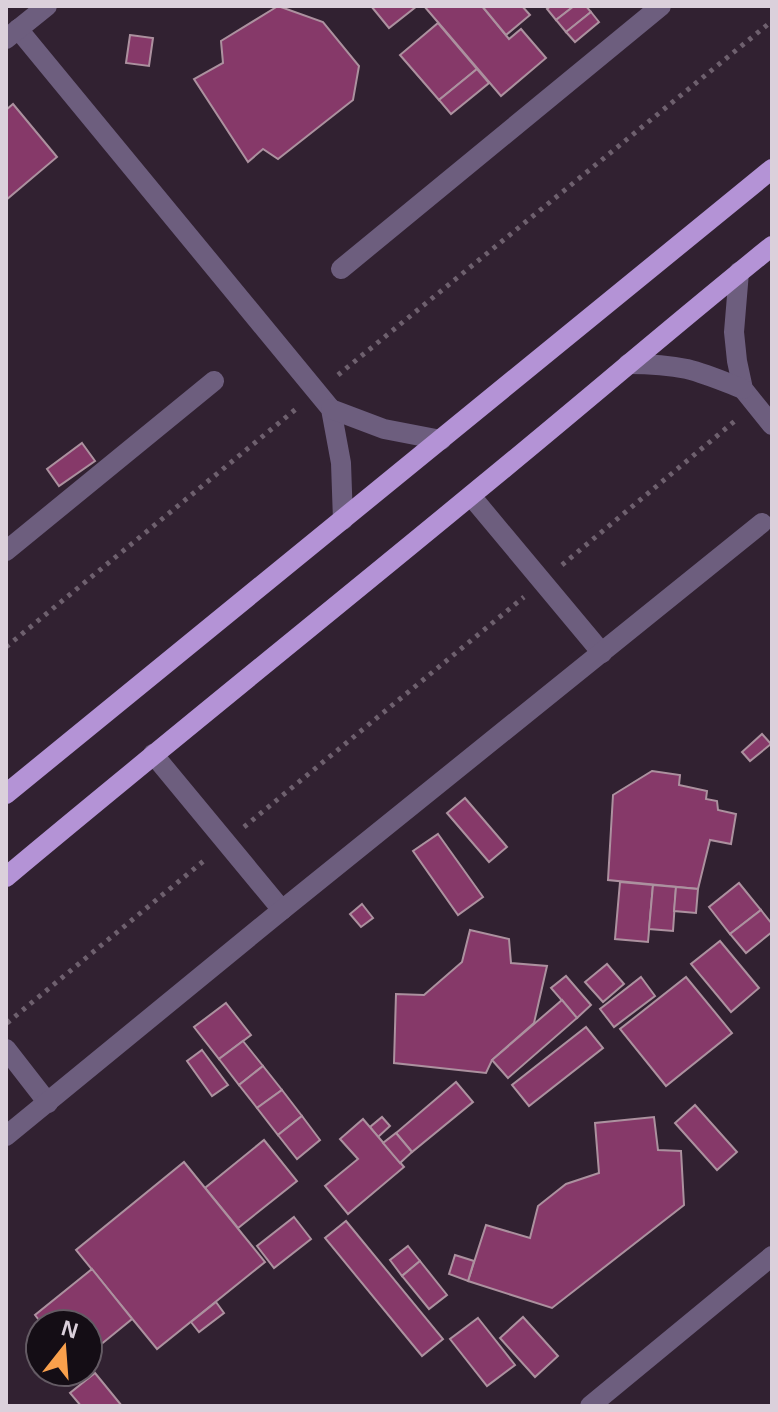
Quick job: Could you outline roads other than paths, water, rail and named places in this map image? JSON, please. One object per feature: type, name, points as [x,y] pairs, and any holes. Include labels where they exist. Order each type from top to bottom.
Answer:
[{"type":"main road","points":[[6,794],[772,169]]},
{"type":"main road","points":[[6,877],[772,246]]},
{"type":"street","points":[[47,6],[12,34],[331,409],[341,463],[343,520]]},
{"type":"street","points":[[341,269],[661,6]]},
{"type":"street","points":[[739,272],[734,332],[737,361],[749,397]]},
{"type":"street","points":[[628,364],[687,369],[716,378],[749,397],[772,425]]},
{"type":"street","points":[[6,551],[214,381]]},
{"type":"street","points":[[331,409],[384,429],[441,440]]},
{"type":"street","points":[[471,496],[602,653]]},
{"type":"street","points":[[6,1136],[762,523]]},
{"type":"street","points":[[153,754],[282,910]]},
{"type":"street","points":[[6,1049],[48,1103]]},
{"type":"street","points":[[590,1406],[772,1256]]}]
